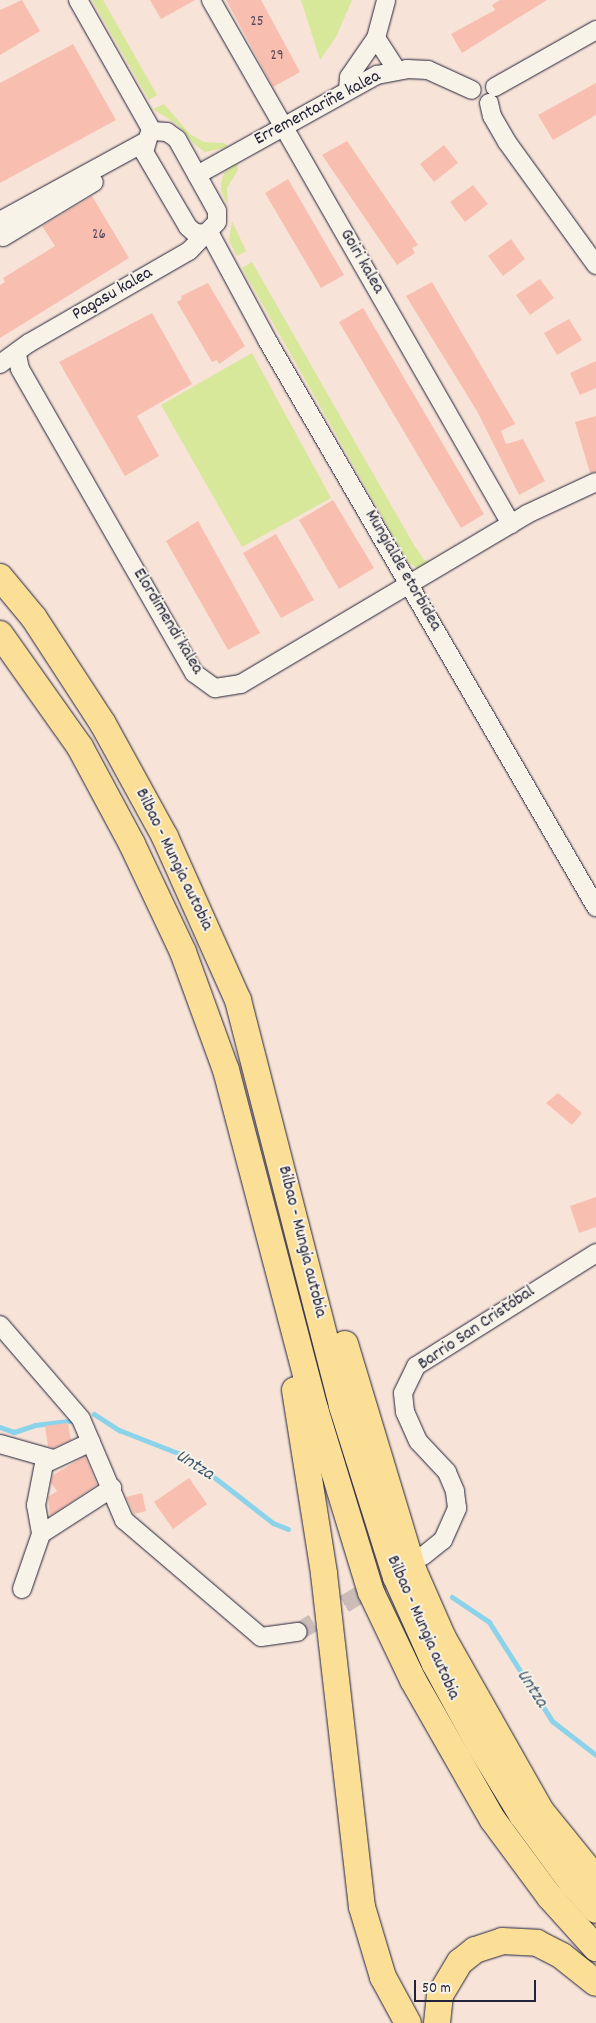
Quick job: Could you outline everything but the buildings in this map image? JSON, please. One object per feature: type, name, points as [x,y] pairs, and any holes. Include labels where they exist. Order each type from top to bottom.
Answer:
[{"type":"highway","name":"Bilbao - Mungia autobia","points":[[0,577],[34,618],[103,724],[165,837],[238,1000],[342,1406],[396,1577],[435,1664],[480,1746],[522,1815],[572,1883],[596,1910]]},
{"type":"highway","name":"Bilbao - Mungia autobia","points":[[0,634],[80,747],[132,844],[182,952],[226,1070],[275,1264],[315,1409],[371,1592],[422,1696],[493,1820],[550,1897],[596,1948]]},
{"type":"highway","points":[[238,1000],[288,1117],[351,1370],[414,1572],[443,1638],[490,1726],[541,1811],[596,1879]]},
{"type":"highway","points":[[275,1264],[324,1574],[362,1907],[383,1977],[408,2023]]},
{"type":"highway","points":[[437,2023],[440,1994],[460,1962],[475,1950],[502,1941],[537,1943],[562,1956],[596,1983]]},
{"type":"street","points":[[1,229],[147,142],[167,132],[177,139],[197,174],[217,211],[217,222],[210,234],[195,233],[188,227],[147,142],[78,0]]},
{"type":"street","name":"Goiri kalea","points":[[211,0],[511,524]]},
{"type":"street","points":[[348,89],[349,77],[376,38],[386,0]]},
{"type":"street","points":[[596,30],[492,95],[492,116],[507,142],[596,265]]},
{"type":"street","points":[[376,38],[397,70]]},
{"type":"street","name":"Errementariñe kalea","points":[[197,174],[348,89],[397,70],[428,70],[472,90],[473,97],[478,103],[492,95]]},
{"type":"street","name":"Pagasu kalea","points":[[0,364],[17,355],[29,343],[189,251],[210,234]]},
{"type":"street","name":"Mungialde etorbidea","points":[[210,234],[267,340],[596,907]]},
{"type":"street","name":"Elordimendi kalea","points":[[17,355],[20,369],[194,673],[206,684],[225,689],[241,684],[562,495],[596,482]]},
{"type":"street","name":"Barrio San Cristóbal","points":[[423,1556],[443,1540],[457,1508],[455,1491],[447,1472],[418,1441],[405,1412],[403,1394],[416,1366],[596,1253]]},
{"type":"street","points":[[0,1325],[81,1419],[124,1520],[261,1637],[298,1632]]},
{"type":"street","points":[[22,1588],[41,1534],[36,1505],[44,1464],[91,1442]]},
{"type":"street","points":[[0,1444],[53,1459]]},
{"type":"street","points":[[41,1534],[112,1488]]},
{"type":"green space","points":[[92,0],[103,0],[157,95],[149,100]]},
{"type":"green space","points":[[301,0],[352,0],[336,37],[320,60]]},
{"type":"green space","points":[[164,104],[190,134],[204,142],[224,143],[228,147],[205,152],[195,145],[178,125],[153,109]]},
{"type":"green space","points":[[237,163],[238,170],[227,188],[228,206],[221,191],[221,183],[224,173]]},
{"type":"green space","points":[[232,221],[246,251],[237,256],[229,241]]},
{"type":"green space","points":[[252,262],[414,545],[425,561],[435,562],[420,570],[408,562],[242,268]]},
{"type":"green space","points":[[252,353],[331,498],[242,547],[161,405]]},
{"type":"waterway","name":"Untza","points":[[94,1414],[119,1430],[188,1457],[273,1523],[288,1529]]},
{"type":"waterway","name":"Untza","points":[[0,1427],[14,1432],[35,1425],[73,1420]]},
{"type":"waterway","name":"Untza","points":[[452,1597],[489,1622],[552,1721],[596,1755]]},
{"type":"tunnel","points":[[298,1632],[404,1568]]}]
